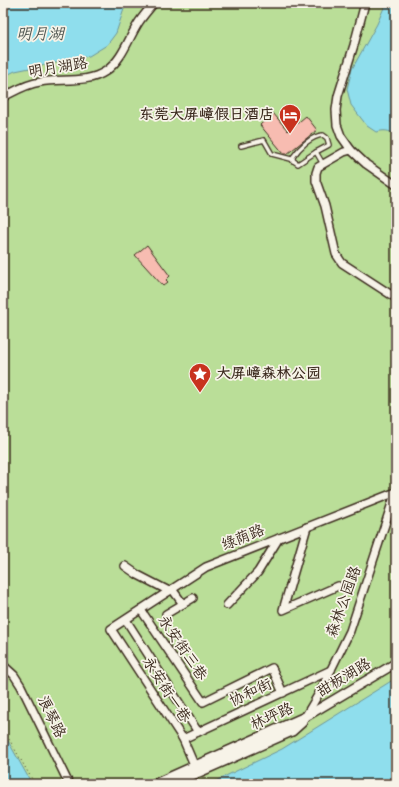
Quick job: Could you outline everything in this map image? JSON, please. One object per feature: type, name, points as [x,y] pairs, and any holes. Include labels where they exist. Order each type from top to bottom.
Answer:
[{"type":"main road","name":"林坪路","points":[[155,784],[305,717]]},
{"type":"main road","name":"林坪路","points":[[172,784],[292,731],[300,725],[305,717]]},
{"type":"street","name":"明月湖路","points":[[3,97],[25,86],[39,82],[93,77],[106,71],[116,62],[125,49],[139,22],[154,3]]},
{"type":"street","points":[[365,3],[338,96],[336,110],[337,125],[341,136],[350,150],[366,164],[396,185]]},
{"type":"street","points":[[350,150],[318,167],[316,173],[316,181],[325,206],[336,254],[342,263],[396,298]]},
{"type":"street","name":"绿荫路","points":[[111,630],[206,567],[396,492]]},
{"type":"street","name":"森林公园路","points":[[305,717],[350,631],[396,492]]},
{"type":"street","points":[[307,527],[283,610],[338,586]]},
{"type":"street","points":[[227,605],[258,572],[279,538]]},
{"type":"street","points":[[125,566],[138,575],[171,590],[183,604]]},
{"type":"street","points":[[166,614],[193,598]]},
{"type":"street","name":"永安街三巷","points":[[141,610],[203,702],[272,668],[282,692]]},
{"type":"street","points":[[126,620],[198,732]]},
{"type":"street","name":"永安街一巷","points":[[111,630],[183,739],[195,766]]},
{"type":"street","name":"甜板湖路","points":[[305,717],[396,663]]},
{"type":"street","name":"浪琴路","points":[[3,666],[14,675],[21,686],[69,784]]},
{"type":"street","name":"协和街","points":[[183,739],[330,670]]},
{"type":"lane","points":[[241,146],[264,140],[272,154],[291,159],[293,161],[298,164],[329,145],[327,138],[323,135],[317,136],[303,146],[293,157],[293,161]]},
{"type":"lane","points":[[316,152],[323,164]]},
{"type":"path","points":[[3,729],[35,784]]},
{"type":"green space","name":"大屏嶂森林公园","points":[[3,3],[396,3],[396,784],[3,784]]},
{"type":"water","name":"明月湖","points":[[6,3],[126,3],[116,33],[107,45],[89,56],[15,71],[3,77],[3,49],[7,48]]},
{"type":"water","points":[[386,3],[396,3],[396,135],[386,131],[376,132],[367,126],[351,105],[347,89],[352,69],[377,24]]},
{"type":"water","points":[[396,678],[396,784],[209,784],[282,749]]},
{"type":"water","points":[[3,735],[8,741],[32,784],[3,784]]},
{"type":"building","name":"东莞大屏嶂假日酒店","points":[[273,113],[288,131],[306,116],[317,130],[287,154],[284,154],[260,125]]},
{"type":"building","points":[[147,245],[170,276],[166,280],[168,282],[163,286],[135,255]]},
{"type":"place","name":"东莞大屏嶂假日酒店","points":[[290,134]]},
{"type":"place","name":"大屏嶂森林公园","points":[[200,394]]}]
